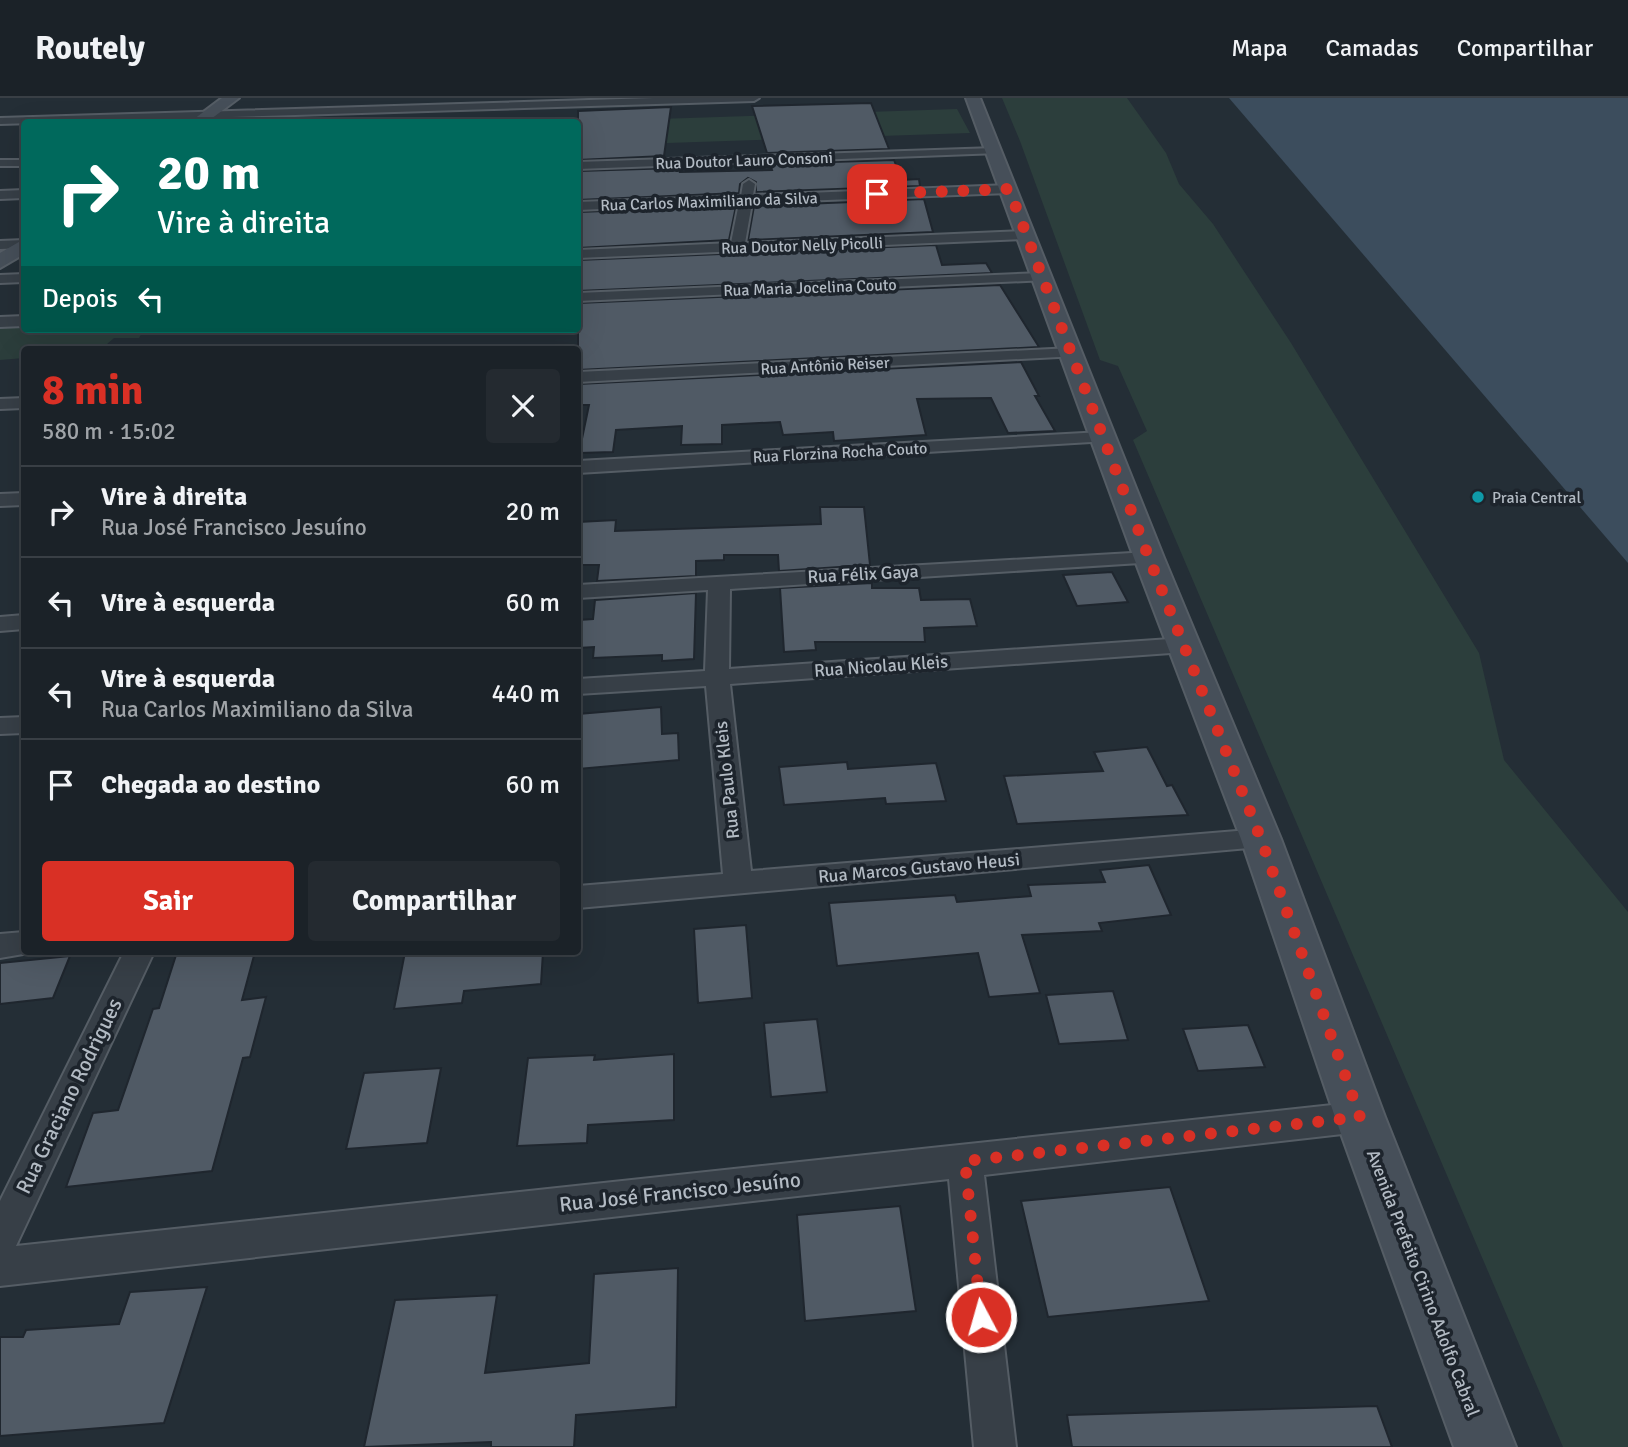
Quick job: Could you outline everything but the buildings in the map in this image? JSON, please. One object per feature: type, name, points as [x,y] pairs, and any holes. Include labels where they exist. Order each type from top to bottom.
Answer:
[{"type":"main road","points":[[202,119],[232,98]]},
{"type":"main road","name":"Avenida Prefeito Cirino Adolfo Cabral","points":[[974,98],[1102,437],[1261,839],[1360,1117],[1485,1447]]},
{"type":"main road","points":[[0,262],[21,246]]},
{"type":"street","points":[[202,119],[754,98]]},
{"type":"street","points":[[0,121],[21,121]]},
{"type":"street","name":"Rua Doutor Lauro Consoni","points":[[581,166],[995,151]]},
{"type":"street","points":[[737,247],[753,160]]},
{"type":"street","points":[[0,163],[21,163]]},
{"type":"street","name":"Rua Carlos Maximiliano da Silva","points":[[581,206],[1009,189]]},
{"type":"street","points":[[0,195],[21,194]]},
{"type":"street","name":"Rua Doutor Nelly Picolli","points":[[581,254],[1026,235]]},
{"type":"street","points":[[0,245],[21,244]]},
{"type":"street","name":"Rua Maria Jocelina Couto","points":[[581,298],[1042,277]]},
{"type":"street","points":[[0,279],[21,278]]},
{"type":"street","points":[[0,323],[21,321]]},
{"type":"street","name":"Rua Antônio Reiser","points":[[581,377],[1072,353]]},
{"type":"street","points":[[0,404],[21,403]]},
{"type":"street","name":"Rua Florzina Rocha Couto","points":[[581,467],[1102,437]]},
{"type":"street","points":[[0,500],[21,499]]},
{"type":"street","name":"Rua Félix Gaya","points":[[581,591],[1149,558]]},
{"type":"street","name":"Rua Paulo Kleis","points":[[719,583],[717,677],[738,883]]},
{"type":"street","points":[[0,624],[21,622]]},
{"type":"street","name":"Rua Nicolau Kleis","points":[[581,687],[1185,645]]},
{"type":"street","points":[[0,726],[21,725]]},
{"type":"street","name":"Rua Marcos Gustavo Heusi","points":[[581,897],[1261,839]]},
{"type":"street","points":[[0,946],[21,944]]},
{"type":"street","name":"Rua Graciano Rodrigues","points":[[0,1240],[138,955]]},
{"type":"street","name":"Rua José Francisco Jesuíno","points":[[0,1267],[1360,1117]]},
{"type":"street","points":[[965,1161],[995,1447]]},
{"type":"shaded area","points":[[1002,98],[1127,98],[1166,153],[1179,184],[1213,224],[1291,343],[1479,653],[1504,760],[1628,912],[1628,1447],[1563,1447],[1133,440],[1147,431],[1118,366],[1100,360]]},
{"type":"shaded area","points":[[957,109],[970,133],[581,146],[581,122]]},
{"type":"shaded area","points":[[21,323],[21,333],[142,333],[139,338],[114,338],[105,346],[21,346],[21,358],[0,360],[0,324]]},
{"type":"water","points":[[1229,98],[1628,98],[1628,563]]},
{"type":"place","name":"Praia Central","points":[[1478,497]]},
{"type":"route","points":[[877,194],[1009,189],[1102,437],[1261,839],[1360,1117],[965,1161],[981,1317]]}]
